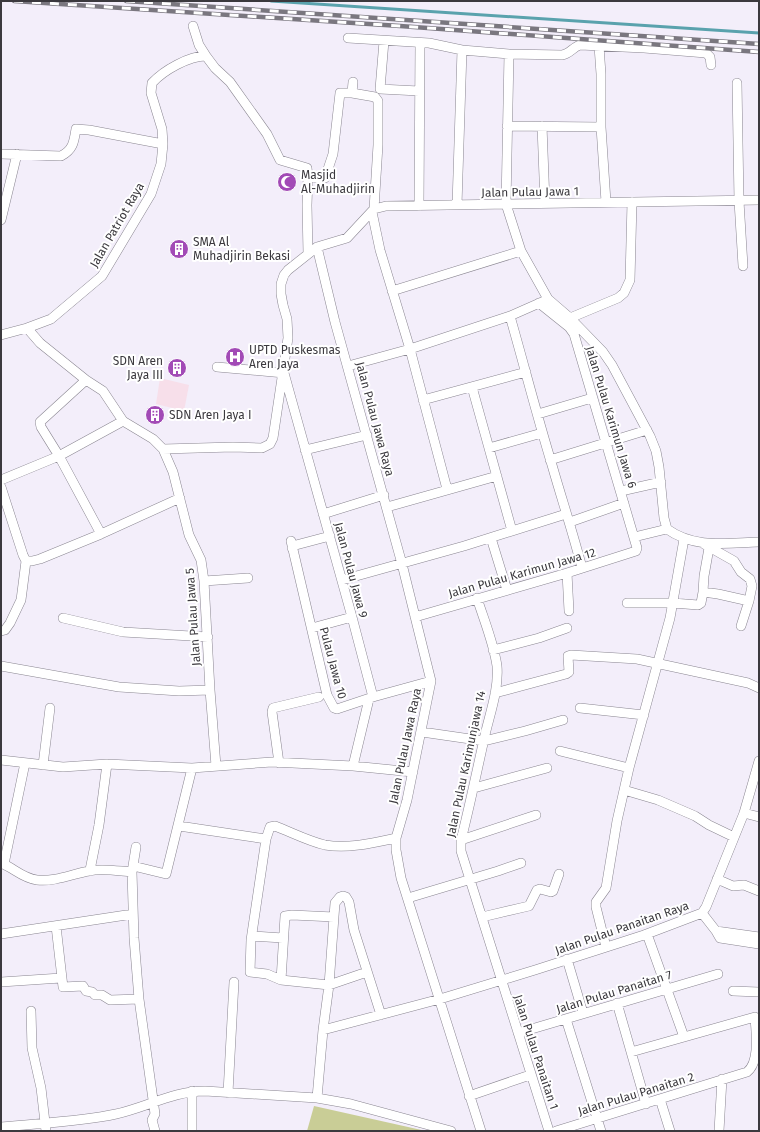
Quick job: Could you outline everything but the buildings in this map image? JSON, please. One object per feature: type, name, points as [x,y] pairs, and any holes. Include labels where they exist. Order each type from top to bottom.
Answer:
[{"type":"street","points":[[193,26],[199,45],[206,56],[215,68],[230,82],[267,134],[280,160],[307,168],[308,254]]},
{"type":"street","points":[[348,38],[429,43],[462,50],[509,54],[562,55],[569,53],[580,45],[644,48],[706,53],[710,57],[711,65]]},
{"type":"street","points":[[384,41],[380,89],[419,90]]},
{"type":"street","points":[[419,206],[420,43]]},
{"type":"street","points":[[599,46],[601,74],[600,127],[606,202]]},
{"type":"street","points":[[457,205],[462,50]]},
{"type":"street","points":[[509,54],[506,204],[521,251],[548,299],[570,318],[602,352],[612,365],[647,430],[656,451],[661,482],[664,518],[667,529],[675,535],[706,546],[734,561],[742,572],[750,579],[752,586],[741,626]]},
{"type":"street","name":"Jalan Patriot Raya","points":[[1,335],[27,328],[51,318],[102,276],[151,194],[161,164],[163,144],[162,129],[151,93],[152,82],[159,75],[193,58],[206,56]]},
{"type":"street","points":[[352,94],[353,82]]},
{"type":"street","points":[[737,83],[739,201],[743,266]]},
{"type":"street","points":[[308,176],[321,179],[325,178],[333,154],[340,93],[375,97],[378,101],[378,145],[373,211],[380,250],[410,349],[447,489]]},
{"type":"street","points":[[507,126],[600,127]]},
{"type":"street","points":[[542,126],[545,203]]},
{"type":"street","points":[[1,154],[61,156],[69,152],[74,142],[76,129],[89,130],[163,144]]},
{"type":"street","points":[[1,220],[17,154]]},
{"type":"street","name":"Jalan Pulau Jawa 1","points":[[373,211],[386,206],[759,200]]},
{"type":"street","points":[[570,318],[618,298],[624,294],[630,280],[632,202]]},
{"type":"street","points":[[27,328],[40,343],[86,380],[103,391],[123,421],[153,439],[163,449],[265,447],[270,444],[273,438],[284,373],[288,330],[281,284],[284,275],[288,270],[317,247],[347,238],[373,211]]},
{"type":"street","name":"Jalan Pulau Jawa Raya","points":[[317,247],[335,322],[384,495],[431,681],[422,732],[407,800],[396,838],[398,861],[401,878],[481,1131]]},
{"type":"street","points":[[392,291],[521,251]]},
{"type":"street","points":[[348,366],[410,349],[510,316],[548,299]]},
{"type":"street","name":"Jalan Pulau Karimun Jawa 6","points":[[539,303],[570,327],[574,334],[634,537],[637,548],[635,552]]},
{"type":"street","points":[[510,316],[542,433],[566,514],[570,522],[582,568]]},
{"type":"street","points":[[217,366],[284,373]]},
{"type":"street","points":[[423,400],[526,372]]},
{"type":"street","name":"Jalan Pulau Jawa 9","points":[[284,373],[352,617],[371,698]]},
{"type":"street","points":[[86,380],[41,419],[40,422],[41,427],[59,456],[101,534]]},
{"type":"street","points":[[472,387],[512,531]]},
{"type":"street","points":[[538,414],[592,398]]},
{"type":"street","points":[[1,480],[59,456],[123,421]]},
{"type":"street","points":[[550,460],[647,430]]},
{"type":"street","points":[[489,448],[542,433]]},
{"type":"street","points":[[305,450],[367,435]]},
{"type":"street","name":"Jalan Pulau Jawa 5","points":[[163,449],[180,498],[189,535],[201,560],[204,581],[216,766]]},
{"type":"street","points":[[387,507],[497,476]]},
{"type":"street","points":[[621,491],[661,482]]},
{"type":"street","points":[[1,487],[26,561],[21,600],[10,623],[5,630],[1,631]]},
{"type":"street","points":[[323,514],[384,495]]},
{"type":"street","points":[[26,561],[40,559],[101,534],[180,498]]},
{"type":"street","points":[[570,522],[624,503]]},
{"type":"street","points":[[342,580],[491,538],[566,514]]},
{"type":"street","points":[[634,537],[667,529]]},
{"type":"street","name":"Pulau Jawa 10","points":[[330,536],[296,545],[292,544],[327,695],[334,708],[337,709],[431,681]]},
{"type":"street","points":[[491,538],[507,590]]},
{"type":"street","points":[[606,947],[596,908],[596,902],[606,888],[617,821],[670,618],[684,539]]},
{"type":"street","points":[[706,546],[759,542]]},
{"type":"street","points":[[628,603],[673,603],[700,605],[703,592],[706,546]]},
{"type":"street","name":"Jalan Pulau Karimun Jawa 12","points":[[415,616],[635,552]]},
{"type":"street","points":[[567,573],[569,611]]},
{"type":"street","points":[[204,581],[248,578]]},
{"type":"street","points":[[703,592],[749,601]]},
{"type":"street","name":"Jalan Pulau Karimunjawa 14","points":[[477,598],[497,666],[495,693],[461,840],[460,851],[482,917],[500,980]]},
{"type":"street","points":[[312,628],[352,617]]},
{"type":"street","points":[[63,618],[123,632],[208,637]]},
{"type":"street","points":[[493,650],[539,638],[566,628]]},
{"type":"street","points":[[495,693],[566,674],[569,672],[568,656],[571,655],[637,659],[748,683],[759,688]]},
{"type":"street","points":[[1,666],[119,687],[179,691],[210,690]]},
{"type":"street","points":[[279,763],[272,712],[273,708],[318,697]]},
{"type":"street","points":[[353,766],[371,698]]},
{"type":"street","points":[[43,765],[50,708]]},
{"type":"street","points":[[580,708],[644,715]]},
{"type":"street","points":[[422,732],[484,741],[563,720]]},
{"type":"street","points":[[560,751],[630,768]]},
{"type":"street","points":[[1,760],[74,767],[106,764],[192,768],[279,763],[353,766],[413,772]]},
{"type":"street","name":"Jalan Pulau Panaitan Raya","points":[[323,1030],[440,999],[647,934],[702,914],[744,813],[759,761]]},
{"type":"street","points":[[24,763],[3,864],[15,872],[37,880],[52,880],[90,870],[132,869],[166,874],[192,768]]},
{"type":"street","points":[[90,870],[99,825],[106,764]]},
{"type":"street","points":[[474,788],[547,768]]},
{"type":"street","points":[[624,790],[658,800],[695,816],[709,825],[734,837]]},
{"type":"street","points":[[744,813],[759,817]]},
{"type":"street","points":[[461,840],[536,815]]},
{"type":"street","points":[[179,826],[266,839]]},
{"type":"street","points":[[368,972],[329,985],[281,980],[267,974],[252,973],[249,971],[252,936],[266,839],[270,827],[275,826],[310,840],[335,846],[353,846],[396,838]]},
{"type":"street","points":[[136,847],[132,869],[133,914],[139,999],[155,1116],[152,1120],[155,1131]]},
{"type":"street","points":[[408,898],[521,863]]},
{"type":"street","points":[[482,917],[528,907],[537,890],[553,891],[559,874]]},
{"type":"street","points":[[717,879],[733,886],[744,885],[759,891]]},
{"type":"street","points":[[317,1098],[323,1030],[329,985],[335,903],[340,897],[343,896],[346,897],[349,902],[354,930],[381,1015]]},
{"type":"street","points":[[1,934],[133,914]]},
{"type":"street","points":[[702,914],[720,938],[759,944]]},
{"type":"street","points":[[281,980],[283,938],[286,915],[334,917]]},
{"type":"street","points":[[56,926],[63,987],[84,986],[85,991],[92,992],[95,995],[102,995],[108,999],[139,999]]},
{"type":"street","points":[[716,931],[759,937]]},
{"type":"street","points":[[631,1052],[684,1037],[647,934]]},
{"type":"street","points":[[252,936],[283,938]]},
{"type":"street","points":[[567,959],[583,1013]]},
{"type":"street","name":"Jalan Pulau Panaitan 7","points":[[518,1033],[718,974]]},
{"type":"street","points":[[1,982],[62,978]]},
{"type":"street","name":"Jalan Pulau Panaitan 1","points":[[500,980],[549,1131]]},
{"type":"street","points":[[228,1093],[234,982]]},
{"type":"street","points":[[733,991],[759,992]]},
{"type":"street","points":[[617,1003],[646,1104]]},
{"type":"street","points":[[31,1011],[32,1048],[40,1081],[46,1126]]},
{"type":"street","name":"Jalan Pulau Panaitan 2","points":[[556,1131],[747,1072],[754,1064],[757,1052],[756,1017],[684,1037]]},
{"type":"street","points":[[566,1019],[601,1131]]},
{"type":"street","points":[[469,1096],[530,1075]]},
{"type":"street","points":[[719,1131],[722,1079]]},
{"type":"street","points":[[192,1091],[192,1131]]},
{"type":"street","points":[[1,1127],[46,1126],[70,1120],[118,1113],[192,1091],[317,1098],[351,1104],[451,1131]]},
{"type":"street","points":[[660,1099],[670,1131]]},
{"type":"shaded area","points":[[160,378],[189,385],[184,411],[156,404]]},
{"type":"green space","points":[[314,1106],[426,1131],[307,1131]]},
{"type":"waterway","points":[[271,1],[759,33]]},
{"type":"railway","points":[[14,1],[400,26],[759,52]]},
{"type":"railway","points":[[126,1],[759,44]]},
{"type":"place","name":"Masjid Al-Muhadjirin","points":[[287,182]]},
{"type":"place","name":"SMA Al Muhadjirin Bekasi","points":[[179,249]]},
{"type":"place","name":"UPTD Puskesmas Aren Jaya","points":[[235,357]]},
{"type":"place","name":"SDN Aren Jaya III","points":[[177,368]]},
{"type":"place","name":"SDN Aren Jaya I","points":[[155,415]]}]
